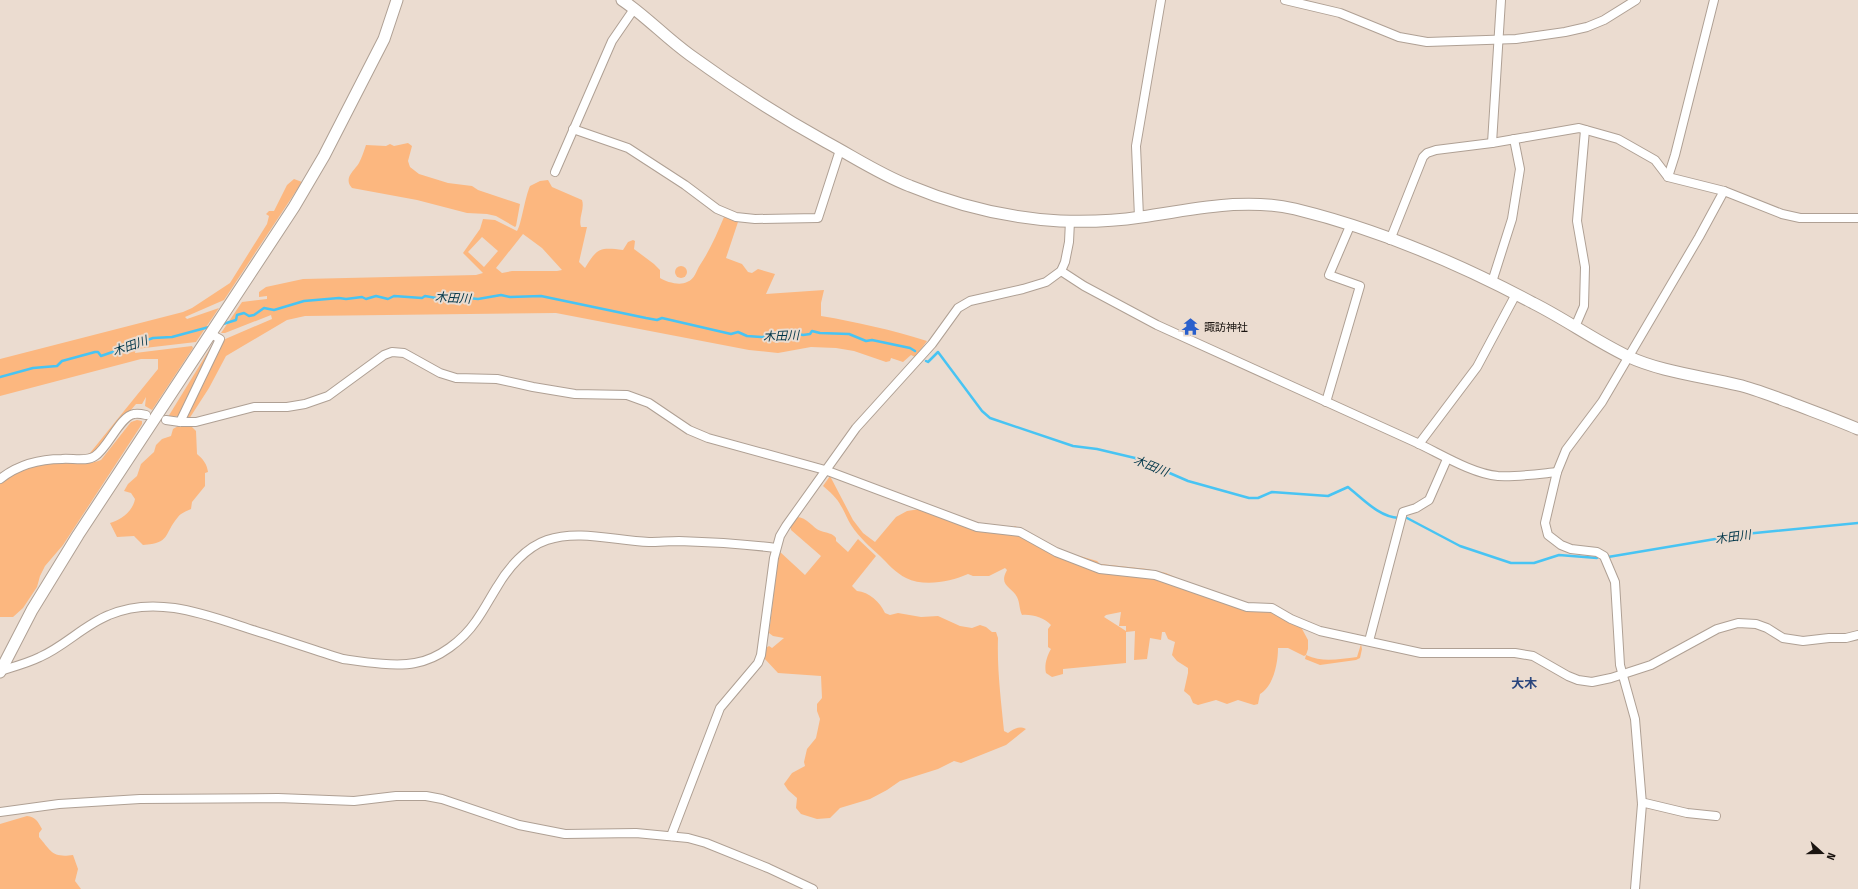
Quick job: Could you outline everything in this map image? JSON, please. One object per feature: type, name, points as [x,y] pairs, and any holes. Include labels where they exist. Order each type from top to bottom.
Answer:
[{"type":"street","points":[[0,671],[32,610],[78,535],[294,207],[324,156],[384,39],[398,0]]},
{"type":"street","points":[[1139,218],[1136,146],[1161,0]]},
{"type":"street","points":[[1285,0],[1340,13],[1410,40],[1427,42],[1499,39],[1556,33],[1587,27],[1604,20],[1636,0]]},
{"type":"street","points":[[1492,143],[1501,0]]},
{"type":"street","points":[[1668,177],[1677,148],[1714,0]]},
{"type":"street","points":[[555,172],[627,3],[687,53],[738,89],[840,150],[908,186],[956,203],[1027,218],[1070,221],[1139,218],[1206,206],[1236,203],[1258,203],[1298,210],[1350,226],[1441,259],[1516,294],[1628,356],[1670,370],[1742,386],[1858,429]]},
{"type":"street","points":[[1390,240],[1423,157],[1427,153],[1436,150],[1492,143],[1579,128],[1618,139],[1655,160],[1668,177],[1724,191],[1782,214],[1800,218],[1858,218]]},
{"type":"street","points":[[573,129],[628,148],[685,185],[717,209],[736,217],[818,218],[840,150]]},
{"type":"street","points":[[1575,327],[1584,306],[1584,267],[1577,221],[1585,130]]},
{"type":"street","points":[[1492,282],[1512,219],[1520,169],[1514,139]]},
{"type":"street","points":[[1635,889],[1642,804],[1634,719],[1620,665],[1615,582],[1604,556],[1597,552],[1570,549],[1561,545],[1554,541],[1546,529],[1545,523],[1557,472],[1566,450],[1602,402],[1696,242],[1724,191]]},
{"type":"street","points":[[671,836],[720,708],[735,688],[758,663],[761,655],[776,548],[786,526],[856,428],[932,344],[958,308],[970,301],[1023,289],[1046,282],[1061,271],[1068,249],[1070,221]]},
{"type":"street","points":[[1326,402],[1360,286],[1329,275],[1350,226]]},
{"type":"street","points":[[1061,271],[1084,286],[1157,325],[1419,444],[1447,459],[1486,474],[1498,476],[1557,472]]},
{"type":"street","points":[[1419,444],[1476,367],[1516,294]]},
{"type":"street","points":[[180,422],[220,339],[211,334]]},
{"type":"street","points":[[166,420],[196,422],[254,407],[295,406],[316,401],[328,396],[384,355],[397,352],[404,353],[440,373],[456,378],[497,379],[575,394],[627,395],[648,403],[689,430],[708,438],[825,470],[977,527],[1020,532],[1056,552],[1100,569],[1155,575],[1247,607],[1272,608],[1292,619],[1320,631],[1421,653],[1515,653],[1533,656],[1568,676],[1585,682],[1623,674],[1651,665],[1717,629],[1738,623],[1756,624],[1767,628],[1783,638],[1803,641],[1846,638],[1858,635]]},
{"type":"street","points":[[0,479],[10,472],[33,461],[62,458],[85,459],[96,456],[126,418],[134,414],[146,415]]},
{"type":"street","points":[[1369,641],[1403,512],[1416,508],[1429,500],[1447,459]]},
{"type":"street","points":[[0,671],[41,657],[71,638],[89,624],[111,614],[131,608],[154,606],[190,610],[343,659],[373,663],[415,663],[437,656],[464,635],[476,621],[502,578],[514,563],[530,550],[546,540],[558,537],[582,536],[650,542],[735,543],[776,548]]},
{"type":"street","points":[[0,812],[59,804],[140,799],[278,798],[354,801],[396,796],[426,796],[442,799],[519,825],[565,834],[636,833],[671,836],[706,843],[768,868],[813,889]]},
{"type":"street","points":[[1642,804],[1645,803],[1687,813],[1716,816]]},
{"type":"shaded area","points":[[408,143],[412,146],[408,161],[410,167],[419,174],[448,183],[472,186],[478,190],[520,204],[516,226],[515,227],[496,216],[467,213],[417,200],[352,188],[349,178],[359,163],[366,145],[386,146],[390,144],[394,146]]},
{"type":"shaded area","points":[[294,179],[302,182],[224,300],[185,317],[187,319],[219,308],[196,342],[136,349],[135,353],[192,346],[193,348],[152,410],[145,406],[146,397],[142,404],[136,404],[96,451],[91,455],[84,456],[90,453],[158,369],[158,359],[141,359],[0,396],[0,359],[183,312],[192,308],[230,283],[267,224],[269,216],[266,214],[269,211],[274,211],[287,185]]},
{"type":"shaded area","points":[[548,180],[552,187],[582,200],[583,207],[580,224],[581,227],[587,227],[579,262],[585,268],[593,256],[600,250],[623,250],[628,242],[633,240],[635,241],[634,249],[660,270],[660,278],[673,283],[681,284],[690,281],[710,248],[724,217],[738,222],[726,258],[742,264],[748,272],[752,273],[758,269],[775,274],[766,294],[824,290],[821,303],[821,316],[901,333],[927,341],[915,357],[911,355],[903,362],[891,358],[890,361],[886,362],[854,351],[836,348],[811,347],[778,353],[749,350],[556,313],[305,316],[287,320],[226,356],[209,388],[189,419],[184,419],[223,340],[272,319],[271,315],[225,333],[221,333],[242,302],[267,299],[267,296],[259,297],[259,292],[266,287],[303,279],[476,275],[483,273],[463,253],[480,229],[483,219],[495,220],[517,231],[530,186],[540,181]],"holes":[[[523,234],[542,248],[562,270],[512,271],[502,273],[496,268]],[[482,237],[498,251],[484,267],[468,252]]]},
{"type":"shaded area","points":[[679,266],[683,266],[687,272],[683,278],[679,278],[675,274],[675,270]]},
{"type":"shaded area","points":[[214,342],[179,416],[168,417]]},
{"type":"shaded area","points":[[137,420],[142,421],[142,424],[63,545],[45,566],[37,587],[23,608],[13,617],[0,617],[0,481],[16,465],[30,459],[53,458],[85,463],[92,463],[101,460],[131,422]]},
{"type":"shaded area","points":[[187,425],[196,431],[197,454],[204,462],[208,472],[205,473],[205,486],[192,502],[191,509],[179,516],[165,537],[158,542],[143,545],[134,536],[117,537],[110,523],[118,520],[126,514],[132,507],[135,499],[131,493],[124,491],[128,484],[137,476],[141,464],[154,452],[156,445],[162,439],[171,436],[173,429],[178,426]]},
{"type":"shaded area","points":[[830,476],[853,520],[863,533],[875,542],[896,517],[907,511],[920,509],[983,532],[1007,533],[1015,526],[1059,550],[1097,561],[1100,564],[1147,569],[1166,573],[1192,585],[1219,593],[1234,604],[1270,611],[1301,627],[1308,640],[1306,655],[1304,656],[1288,648],[1278,648],[1276,667],[1272,680],[1260,694],[1258,704],[1254,705],[1238,700],[1227,704],[1216,700],[1198,705],[1193,703],[1190,696],[1184,691],[1188,668],[1177,661],[1172,655],[1175,642],[1168,639],[1165,632],[1162,632],[1161,640],[1150,638],[1147,659],[1134,660],[1135,631],[1126,632],[1126,663],[1063,669],[1063,674],[1052,677],[1046,673],[1045,667],[1051,649],[1048,647],[1048,629],[1051,625],[1038,617],[1022,615],[1017,597],[1005,583],[1004,580],[1007,570],[1005,568],[989,576],[973,576],[968,574],[945,581],[929,583],[913,581],[906,578],[892,568],[861,538],[851,525],[837,500],[823,486]],"holes":[[[1121,612],[1119,626],[1126,626],[1126,631],[1104,617],[1106,615]]]},
{"type":"shaded area","points":[[795,517],[803,518],[821,531],[833,535],[836,538],[836,541],[848,552],[858,539],[876,556],[852,586],[857,591],[866,593],[874,598],[885,613],[890,615],[898,613],[921,617],[938,616],[960,626],[972,628],[980,625],[986,627],[992,632],[996,632],[998,638],[999,673],[1004,731],[1008,733],[1017,728],[1026,729],[1006,745],[961,763],[954,761],[938,769],[900,781],[870,799],[840,808],[830,818],[817,819],[801,814],[796,808],[797,798],[784,784],[792,773],[805,766],[804,762],[807,749],[816,738],[820,719],[817,711],[817,704],[822,698],[821,676],[778,673],[764,658],[766,648],[769,646],[772,648],[784,638],[773,636],[769,633],[779,551],[805,575],[821,556],[791,530],[791,524]]},
{"type":"shaded area","points":[[1361,644],[1362,649],[1360,658],[1356,660],[1320,665],[1305,659],[1306,655],[1325,660],[1357,657]]},
{"type":"shaded area","points":[[27,816],[33,817],[38,822],[42,829],[39,833],[39,837],[49,850],[56,854],[66,856],[73,855],[78,869],[75,881],[81,889],[0,889],[0,824]]},
{"type":"waterway","name":"木田川","points":[[220,325],[236,320],[237,315],[244,313],[249,316],[254,315],[264,308],[274,310],[304,301],[362,297],[366,299],[376,296],[388,299],[394,296],[422,298],[425,296],[442,299],[459,297],[478,299],[501,295],[510,297],[541,296],[646,318],[657,320],[662,318],[731,334],[738,332],[747,336],[761,337],[795,333],[803,335],[810,334],[812,331],[820,333],[849,334],[866,341],[872,340],[910,348],[915,351]]},
{"type":"waterway","name":"木田川","points":[[0,377],[33,368],[57,366],[62,361],[95,352],[98,352],[101,356],[153,338],[172,337],[209,327]]},
{"type":"waterway","name":"木田川","points":[[926,361],[928,362],[938,352],[982,411],[990,418],[1073,446],[1097,449],[1135,458],[1188,481],[1249,498],[1258,498],[1272,492],[1328,496],[1348,487],[1378,511],[1392,517],[1399,518]]},
{"type":"waterway","name":"木田川","points":[[1407,518],[1460,546],[1511,563],[1534,563],[1559,555],[1597,558]]},
{"type":"waterway","name":"木田川","points":[[1608,557],[1745,534],[1858,523]]},
{"type":"place","name":"諏訪神社","points":[[1191,327]]},
{"type":"district","name":"大木","points":[[1524,683]]}]
